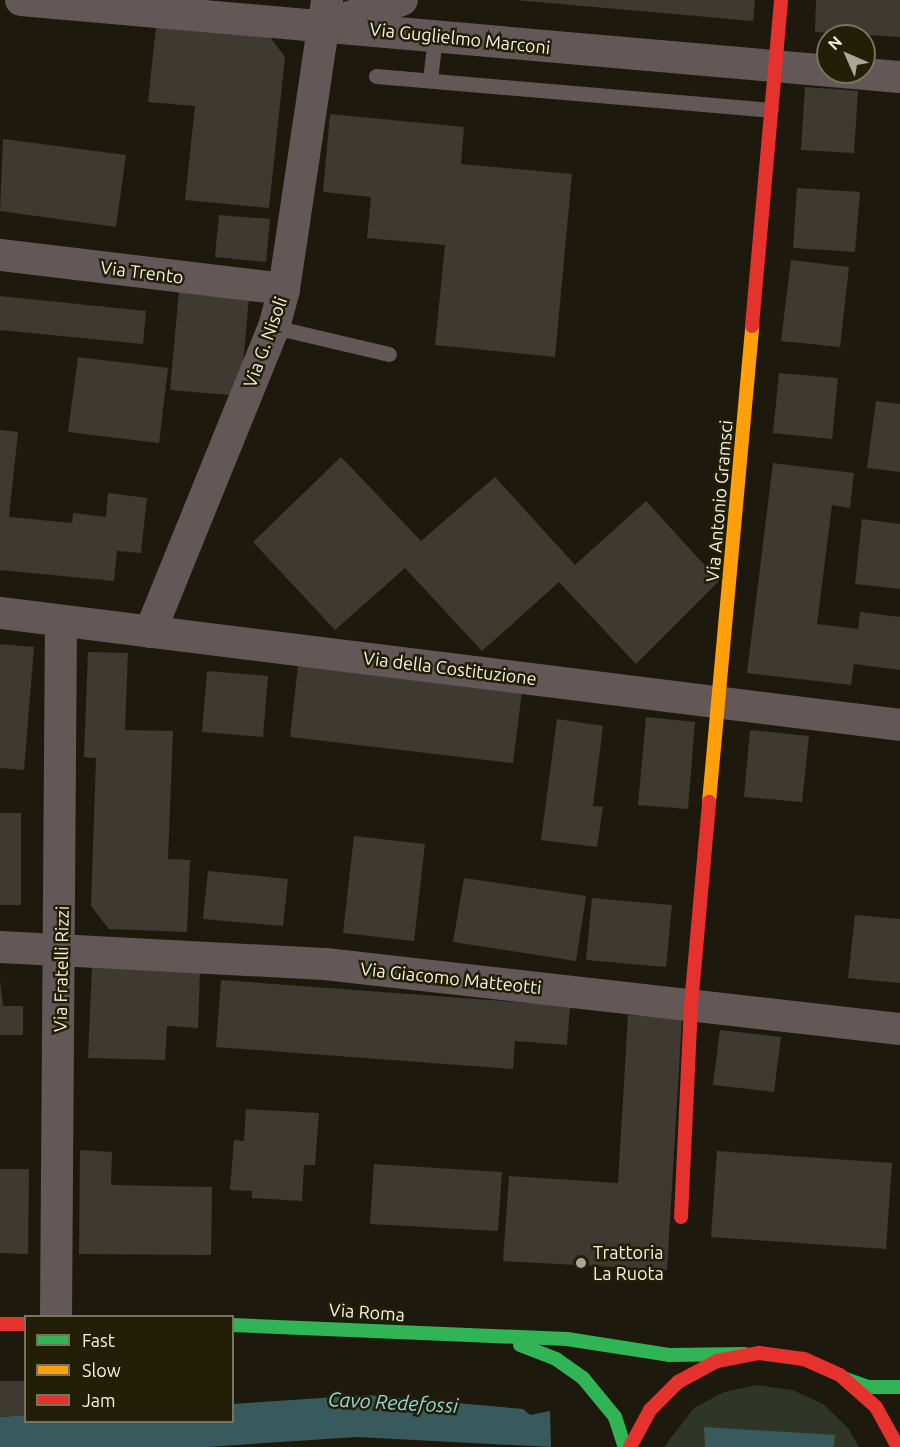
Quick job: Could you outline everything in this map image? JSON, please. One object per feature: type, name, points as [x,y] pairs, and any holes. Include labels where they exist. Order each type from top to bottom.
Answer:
[{"type":"street","name":"Via Guglielmo Marconi","points":[[21,0],[326,12],[435,36],[775,69],[900,77]]},
{"type":"street","points":[[326,12],[402,0]]},
{"type":"street","name":"Via Antonio Gramsci","points":[[681,1217],[691,1005],[781,0]]},
{"type":"street","name":"Via G. Nisoli","points":[[150,632],[274,327],[284,289],[326,12]]},
{"type":"street","name":"Via Trento","points":[[0,255],[284,289]]},
{"type":"street","name":"Via della Costituzione","points":[[0,613],[900,725]]},
{"type":"street","name":"Via Fratelli Rizzi","points":[[56,1315],[61,948],[61,621]]},
{"type":"street","name":"Via Giacomo Matteotti","points":[[0,946],[325,964],[900,1029]]},
{"type":"street","points":[[0,1324],[24,1324]]},
{"type":"street","name":"Via Roma","points":[[234,1325],[498,1339],[567,1339],[686,1357],[745,1354]]},
{"type":"street","name":"Via Roma","points":[[498,1339],[542,1352],[583,1378],[615,1417],[625,1447]]},
{"type":"street","points":[[630,1447],[650,1410],[678,1382],[709,1364],[745,1354],[798,1357],[846,1380],[868,1387],[900,1387]]},
{"type":"street","points":[[846,1380],[876,1407],[898,1447]]},
{"type":"lane","points":[[430,80],[435,36]]},
{"type":"lane","points":[[376,76],[771,110]]},
{"type":"lane","points":[[274,327],[389,354]]},
{"type":"green space","points":[[757,1385],[792,1390],[823,1404],[848,1428],[859,1447],[664,1447],[694,1408],[724,1392]]},
{"type":"water","name":"Cavo Redefossi","points":[[366,1395],[523,1409],[530,1415],[550,1411],[551,1447],[357,1437],[207,1447],[0,1447],[0,1417],[24,1415],[24,1423],[234,1423],[234,1404]]},
{"type":"water","points":[[704,1427],[835,1435],[834,1447],[705,1447]]},
{"type":"building","points":[[515,0],[755,0],[753,21]]},
{"type":"building","points":[[816,0],[900,0],[900,37],[876,36],[876,24],[816,24],[815,32]]},
{"type":"building","points":[[157,18],[264,29],[285,57],[269,208],[185,200],[195,106],[148,102]]},
{"type":"building","points":[[805,87],[858,91],[854,153],[801,150]]},
{"type":"building","points":[[330,114],[464,127],[461,164],[572,174],[555,357],[435,345],[445,245],[367,238],[371,197],[323,192]]},
{"type":"building","points":[[3,139],[126,155],[116,227],[0,211]]},
{"type":"building","points":[[797,188],[860,192],[855,252],[793,248]]},
{"type":"building","points":[[219,215],[270,219],[266,262],[215,257]]},
{"type":"building","points":[[791,260],[849,267],[840,347],[781,341]]},
{"type":"building","points":[[179,291],[249,298],[240,396],[170,390]]},
{"type":"building","points":[[0,296],[146,311],[143,344],[0,330]]},
{"type":"building","points":[[78,357],[168,368],[159,443],[68,432]]},
{"type":"building","points":[[779,373],[838,378],[832,439],[773,433]]},
{"type":"building","points":[[876,401],[900,404],[900,472],[867,468]]},
{"type":"building","points":[[0,430],[18,432],[9,517],[72,523],[73,513],[106,517],[108,493],[147,498],[141,553],[117,551],[114,581],[0,570]]},
{"type":"building","points":[[341,457],[421,541],[495,477],[575,565],[646,501],[719,581],[636,664],[559,582],[482,651],[405,568],[335,630],[253,542]]},
{"type":"building","points":[[773,463],[854,473],[850,508],[832,505],[817,624],[858,629],[860,612],[900,617],[900,670],[854,664],[851,685],[747,673]]},
{"type":"building","points":[[862,519],[900,524],[900,589],[855,584]]},
{"type":"building","points":[[0,644],[34,647],[24,770],[0,768]]},
{"type":"building","points":[[88,652],[128,653],[125,730],[173,731],[168,859],[190,860],[187,932],[109,929],[91,906],[96,758],[84,757]]},
{"type":"building","points":[[298,665],[522,691],[513,763],[290,737]]},
{"type":"building","points":[[207,671],[268,676],[263,737],[202,732]]},
{"type":"building","points":[[646,717],[695,722],[688,809],[638,805]]},
{"type":"building","points":[[557,719],[603,726],[593,806],[603,807],[597,847],[541,840]]},
{"type":"building","points":[[750,730],[809,736],[802,802],[744,797]]},
{"type":"building","points":[[0,813],[21,813],[21,905],[0,905]]},
{"type":"building","points":[[354,836],[425,844],[414,941],[343,933]]},
{"type":"building","points":[[208,871],[288,879],[283,926],[203,919]]},
{"type":"building","points":[[464,878],[586,896],[576,961],[453,942]]},
{"type":"building","points":[[592,898],[672,905],[666,967],[586,960]]},
{"type":"building","points":[[855,915],[900,919],[900,983],[848,978]]},
{"type":"building","points":[[92,968],[200,972],[198,1028],[167,1026],[165,1060],[88,1058]]},
{"type":"building","points":[[221,980],[570,1006],[567,1045],[515,1041],[513,1069],[216,1047]]},
{"type":"building","points":[[0,981],[3,1006],[23,1006],[23,1035],[0,1035]]},
{"type":"building","points":[[628,1015],[682,1018],[667,1270],[503,1261],[509,1176],[618,1183]]},
{"type":"building","points":[[720,1030],[781,1037],[774,1092],[713,1085]]},
{"type":"building","points":[[246,1109],[319,1113],[315,1165],[304,1165],[302,1201],[252,1198],[252,1191],[230,1190],[234,1140],[244,1141]]},
{"type":"building","points":[[80,1150],[112,1152],[111,1185],[212,1187],[211,1255],[79,1254]]},
{"type":"building","points":[[717,1151],[892,1163],[886,1249],[711,1237]]},
{"type":"building","points":[[374,1164],[502,1172],[498,1231],[370,1224]]},
{"type":"building","points":[[0,1169],[29,1169],[28,1254],[0,1253]]},
{"type":"building","points":[[0,1381],[24,1381],[24,1415],[0,1417]]},
{"type":"traffic: fast","points":[[234,1325],[567,1339],[669,1355],[745,1354]]},
{"type":"traffic: fast","points":[[520,1345],[556,1359],[583,1378],[615,1417],[625,1447]]},
{"type":"traffic: fast","points":[[846,1379],[868,1387],[900,1387]]},
{"type":"traffic: slow","points":[[709,802],[752,326]]},
{"type":"traffic: jam","points":[[752,326],[781,0]]},
{"type":"traffic: jam","points":[[681,1217],[691,1005],[709,802]]},
{"type":"traffic: jam","points":[[0,1324],[24,1324]]},
{"type":"traffic: jam","points":[[630,1447],[650,1410],[678,1382],[717,1361],[759,1353],[804,1359],[840,1375],[876,1407],[898,1447]]},
{"type":"place","name":"Trattoria La Ruota","points":[[581,1263]]}]
